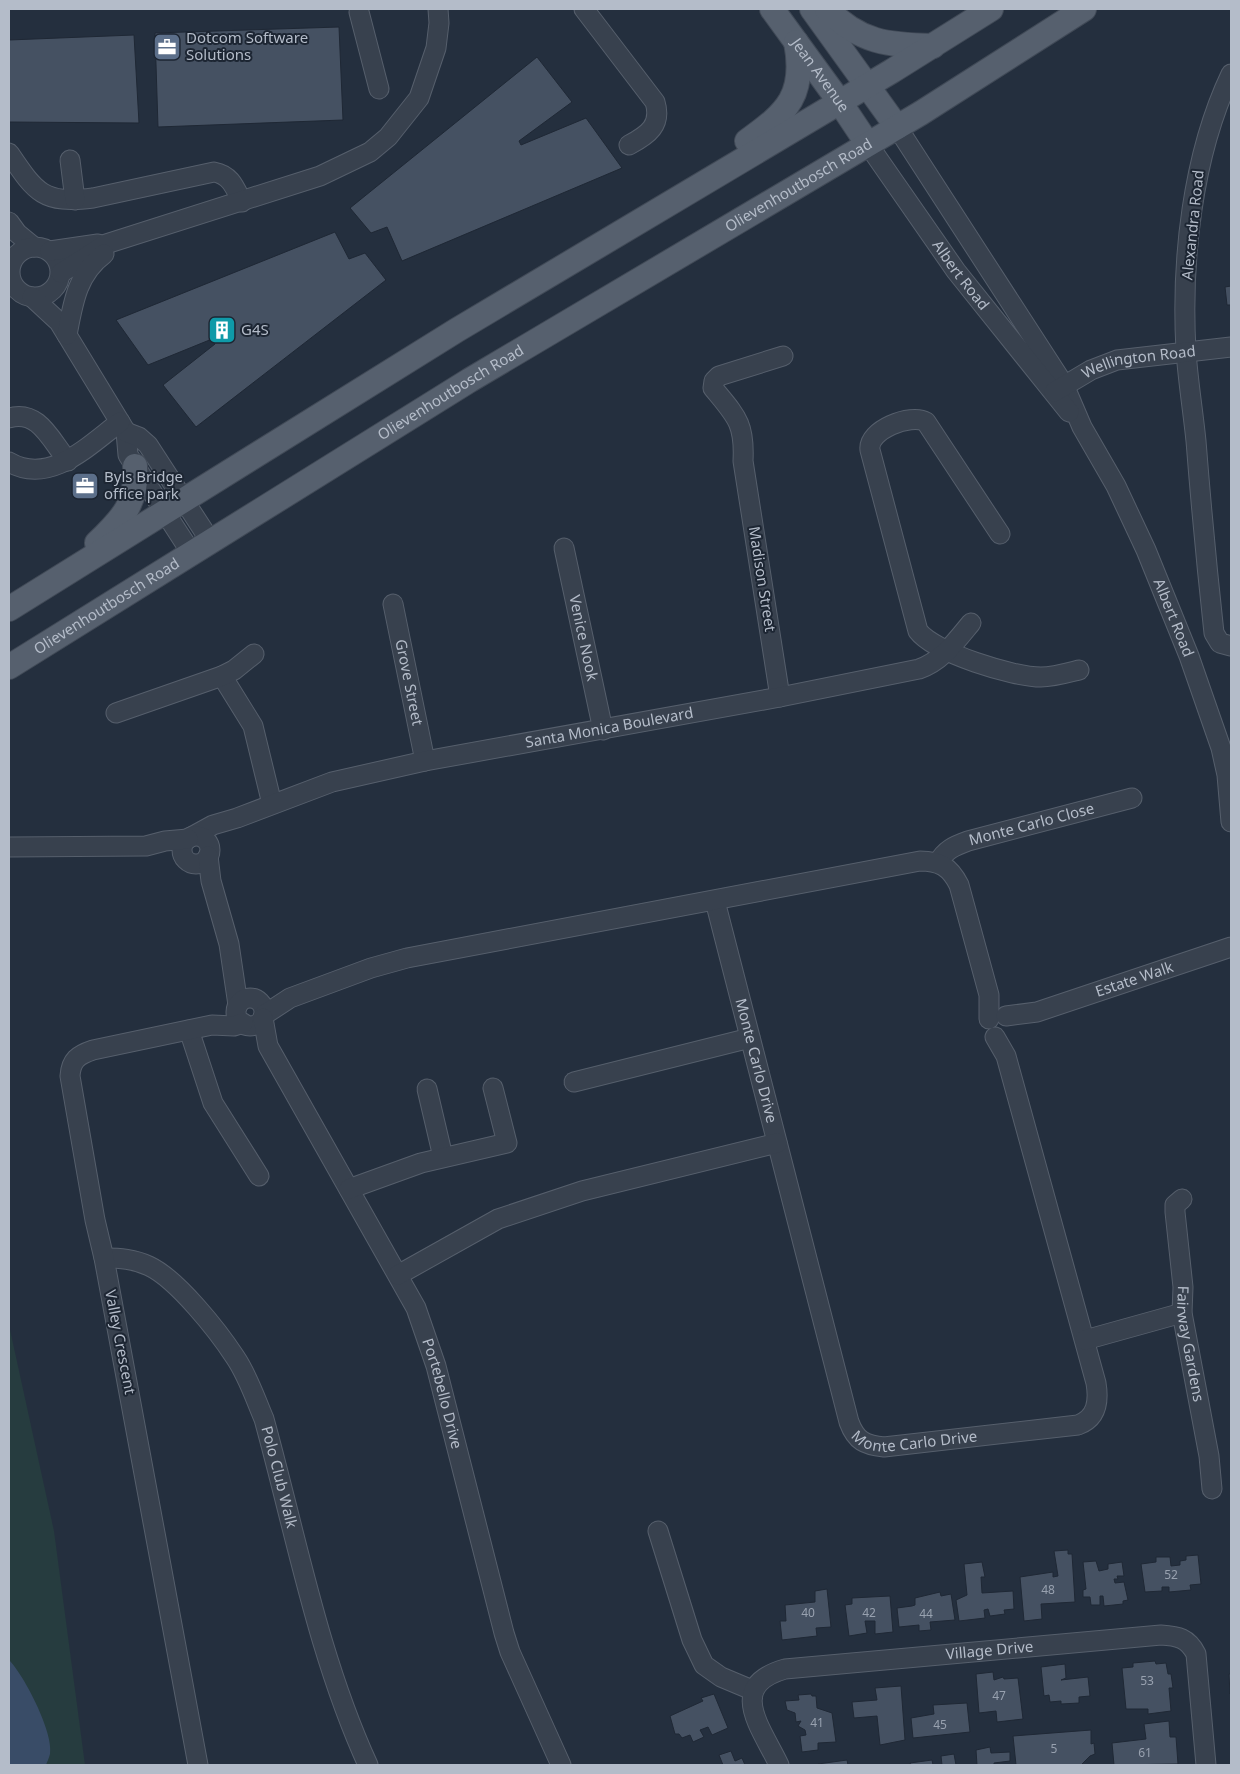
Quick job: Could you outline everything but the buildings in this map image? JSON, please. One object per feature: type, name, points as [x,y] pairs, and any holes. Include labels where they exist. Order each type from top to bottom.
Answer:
[{"type":"main road","name":"Jean Avenue","points":[[772,9],[867,143]]},
{"type":"main road","points":[[812,9],[868,84],[897,127],[1084,9]]},
{"type":"main road","points":[[827,9],[852,31],[872,41],[933,46]]},
{"type":"main road","points":[[9,609],[457,330],[628,226],[933,46],[991,9]]},
{"type":"main road","points":[[628,226],[771,124],[784,111],[794,97],[798,84],[800,70],[796,42]]},
{"type":"main road","name":"Olievenhoutbosch Road","points":[[9,667],[470,380],[867,143],[897,127]]},
{"type":"main road","points":[[59,578],[120,521],[134,492],[134,466]]},
{"type":"street","points":[[11,272],[26,249],[106,244],[242,202],[346,165],[370,152],[388,136],[418,98],[436,48],[439,23],[438,9]]},
{"type":"street","points":[[584,9],[655,102],[658,113],[657,121],[640,139],[629,145]]},
{"type":"street","points":[[357,10],[379,89]]},
{"type":"street","name":"Alexandra Road","points":[[1186,351],[1186,292],[1194,194],[1201,156],[1213,118],[1231,74]]},
{"type":"street","name":"Albert Road","points":[[897,127],[1082,427],[1116,486],[1146,550],[1192,665],[1221,748],[1227,775],[1231,822]]},
{"type":"street","name":"Albert Road","points":[[867,143],[956,271],[1058,389]]},
{"type":"street","points":[[9,154],[31,184],[42,194],[54,199],[75,200],[94,198],[214,172],[227,176],[242,202]]},
{"type":"street","points":[[70,160],[75,200]]},
{"type":"street","points":[[9,222],[17,233],[56,257],[60,277],[63,328]]},
{"type":"street","points":[[63,328],[82,278],[100,257],[125,238]]},
{"type":"street","points":[[9,239],[11,272],[24,294],[32,297],[63,328],[123,427],[126,446],[134,466],[175,506]]},
{"type":"street","points":[[32,297],[48,294],[60,277],[106,244]]},
{"type":"street","name":"Wellington Road","points":[[1058,389],[1117,360],[1231,346]]},
{"type":"street","points":[[1186,351],[1214,634],[1220,643],[1231,646]]},
{"type":"street","name":"Madison Street","points":[[780,697],[743,461],[744,438],[736,415],[713,388],[714,381],[720,376],[783,356]]},
{"type":"street","points":[[9,418],[20,415],[38,422],[68,461]]},
{"type":"street","points":[[1000,534],[926,422],[913,418],[877,432],[872,438],[869,444],[870,450],[918,631],[923,637],[947,651],[1011,674],[1042,678],[1079,670]]},
{"type":"street","points":[[123,427],[148,445],[175,506],[201,548]]},
{"type":"street","points":[[9,462],[18,468],[31,470],[57,466],[123,427]]},
{"type":"street","name":"Venice Nook","points":[[564,548],[603,730]]},
{"type":"street","name":"Grove Street","points":[[393,604],[425,761]]},
{"type":"street","name":"Santa Monica Boulevard","points":[[146,846],[165,841],[190,838],[225,820],[237,818],[332,782],[425,761],[603,730],[919,669],[930,665],[947,651],[971,623]]},
{"type":"street","points":[[116,713],[222,676],[234,670],[254,654]]},
{"type":"street","points":[[222,676],[253,726],[272,804]]},
{"type":"street","name":"Monte Carlo Close","points":[[938,862],[943,853],[952,847],[968,841],[1132,798]]},
{"type":"street","name":"Santa Monica Boulevard","points":[[9,847],[146,846],[199,857],[237,818]]},
{"type":"street","points":[[190,838],[205,839],[199,857]]},
{"type":"street","name":"Portebello Drive","points":[[199,857],[211,881],[224,921],[233,966],[251,1012],[268,1046],[416,1308],[436,1366],[494,1599],[508,1646],[561,1765]]},
{"type":"street","points":[[251,1012],[274,998],[290,998],[371,968],[407,958],[920,861],[938,862],[953,872],[989,995],[1002,1025]]},
{"type":"street","name":"Monte Carlo Drive","points":[[715,901],[849,1422],[860,1441],[884,1447],[1084,1422],[1095,1411],[1098,1393],[1006,1056],[1002,1025]]},
{"type":"street","name":"Estate Walk","points":[[1002,1025],[1231,947]]},
{"type":"street","name":"Valley Crescent","points":[[198,1765],[104,1258],[95,1220],[70,1076],[71,1066],[78,1057],[93,1050],[212,1025],[251,1012]]},
{"type":"street","points":[[189,1030],[213,1104],[259,1176]]},
{"type":"street","points":[[574,1082],[750,1038]]},
{"type":"street","points":[[349,1189],[443,1157],[507,1143],[493,1088]]},
{"type":"street","points":[[427,1089],[443,1157]]},
{"type":"street","points":[[398,1275],[498,1219],[582,1191],[777,1143]]},
{"type":"street","name":"Fairway Gardens","points":[[1182,1199],[1176,1205],[1175,1212],[1183,1287],[1182,1313],[1209,1456],[1212,1489]]},
{"type":"street","name":"Polo Club Walk","points":[[104,1258],[136,1261],[162,1274],[178,1288],[209,1324],[235,1357],[249,1383],[264,1419],[334,1682],[350,1727],[368,1765]]},
{"type":"street","points":[[1085,1340],[1182,1313]]},
{"type":"street","points":[[658,1531],[692,1640],[704,1665],[721,1677],[752,1690],[750,1699],[755,1715],[779,1765]]},
{"type":"street","name":"Village Drive","points":[[752,1690],[765,1678],[785,1669],[1171,1635],[1189,1642],[1196,1654],[1206,1765]]},
{"type":"green space","points":[[9,1325],[54,1531],[85,1765],[9,1765]]},
{"type":"water","points":[[9,1660],[30,1691],[43,1719],[50,1745],[50,1754],[46,1765],[9,1765]]},
{"type":"place","name":"Dotcom Software Solutions","points":[[167,47]]},
{"type":"place","name":"G4S","points":[[222,330]]},
{"type":"place","name":"Byls Bridge office park","points":[[85,486]]}]
